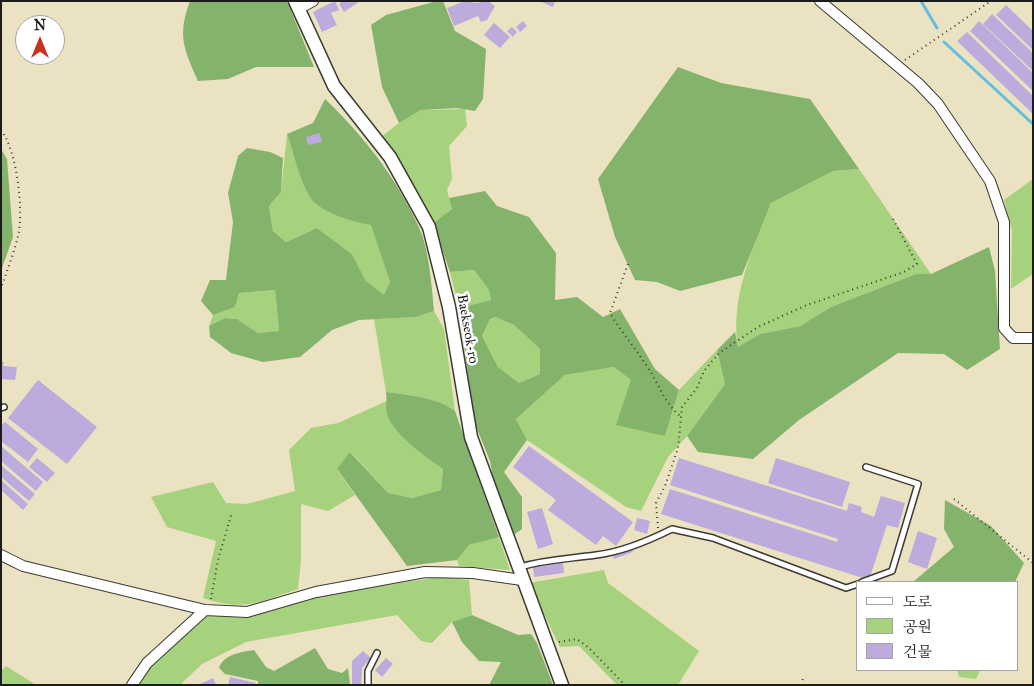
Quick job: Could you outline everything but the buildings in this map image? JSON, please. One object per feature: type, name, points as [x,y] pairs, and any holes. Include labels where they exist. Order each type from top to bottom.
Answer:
[{"type":"street","points":[[297,5],[313,1]]},
{"type":"street","points":[[820,1],[897,65],[938,104],[990,181],[1004,222],[1004,328],[1013,338],[1033,338]]},
{"type":"street","name":"Baekseok-ro","points":[[297,5],[334,86],[390,157],[430,227],[448,307],[471,437],[517,567],[562,685]]},
{"type":"street","points":[[1,555],[23,566],[205,610],[248,612],[316,592],[424,572],[473,573],[522,580]]},
{"type":"street","points":[[132,685],[147,663],[205,610]]},
{"type":"lane","points":[[865,581],[892,571],[918,484],[866,467]]},
{"type":"lane","points":[[517,567],[550,559],[598,555],[645,542],[672,529],[712,538],[846,588],[856,585]]},
{"type":"lane","points":[[368,685],[368,671],[377,653]]},
{"type":"path","points":[[1,4],[5,1]]},
{"type":"path","points":[[897,65],[991,1]]},
{"type":"path","points":[[1,130],[16,166],[20,203],[19,235],[1,288]]},
{"type":"path","points":[[658,536],[656,503],[665,486],[678,448],[682,407],[697,388],[704,371],[719,353],[758,326],[807,305],[904,272],[917,264],[893,219]]},
{"type":"path","points":[[628,264],[610,313],[622,334],[649,368],[668,405],[680,416]]},
{"type":"path","points":[[954,499],[1033,563]]},
{"type":"path","points":[[205,610],[214,594],[218,560],[232,512]]},
{"type":"path","points":[[547,645],[577,639],[589,648],[625,685]]},
{"type":"path","points":[[802,685],[803,678]]},
{"type":"green space","points":[[190,1],[287,1],[314,67],[256,67],[228,79],[198,81],[186,51],[183,33]]},
{"type":"green space","points":[[443,1],[455,31],[486,49],[483,99],[475,111],[457,108],[421,110],[399,123],[382,87],[371,25],[386,15]]},
{"type":"green space","points":[[678,67],[721,83],[810,99],[859,169],[833,171],[771,203],[742,275],[680,291],[657,282],[635,280],[615,237],[598,179]]},
{"type":"green space","points":[[325,99],[367,144],[391,177],[412,213],[421,232],[426,250],[434,311],[416,317],[359,320],[332,330],[300,357],[263,362],[231,353],[210,337],[209,326],[225,318],[237,319],[258,333],[279,331],[275,290],[239,293],[235,307],[213,315],[201,301],[210,280],[226,280],[233,222],[228,193],[238,156],[247,148],[270,152],[283,158],[281,192],[269,206],[273,231],[286,242],[317,228],[352,254],[366,281],[384,295],[390,282],[371,225],[356,222],[323,209],[311,199],[300,176],[287,134],[313,123]]},
{"type":"green space","points":[[465,109],[467,126],[449,146],[452,179],[447,190],[452,209],[433,223],[381,137],[399,123],[421,110]]},
{"type":"green space","points":[[287,134],[300,176],[311,199],[330,212],[371,224],[390,282],[384,296],[366,281],[352,254],[317,228],[286,242],[273,231],[269,206],[281,192]]},
{"type":"green space","points":[[1,149],[7,159],[13,237],[1,271]]},
{"type":"green space","points":[[859,169],[931,274],[916,274],[831,307],[800,326],[760,334],[738,348],[737,310],[744,274],[771,203],[833,171]]},
{"type":"green space","points":[[1033,179],[1033,274],[1011,289],[1012,231],[1004,200]]},
{"type":"green space","points":[[485,191],[497,206],[529,217],[556,253],[555,300],[577,297],[603,317],[620,309],[655,369],[679,390],[665,436],[616,425],[631,380],[614,367],[565,375],[516,419],[527,440],[504,472],[522,497],[522,529],[512,536],[494,483],[490,461],[474,421],[459,308],[491,300],[489,290],[474,270],[450,272],[433,223],[452,209],[449,198]],"holes":[[[495,317],[514,325],[540,349],[540,374],[519,383],[498,367],[482,336],[490,319]]]},
{"type":"green space","points":[[989,247],[995,271],[1000,349],[967,370],[944,354],[898,353],[799,420],[753,459],[698,452],[687,436],[725,384],[717,350],[735,332],[738,347],[760,334],[800,326],[831,307],[916,274],[931,274]]},
{"type":"green space","points":[[474,270],[489,290],[491,300],[459,308],[450,272]]},
{"type":"green space","points":[[275,290],[279,331],[258,333],[237,319],[225,318],[209,326],[213,315],[235,307],[239,293]]},
{"type":"green space","points":[[434,311],[444,329],[455,411],[448,406],[431,400],[386,392],[374,319],[416,317]]},
{"type":"green space","points":[[495,317],[514,325],[540,349],[540,374],[519,383],[498,367],[482,336],[490,319]]},
{"type":"green space","points":[[717,350],[725,384],[687,436],[668,457],[641,511],[626,507],[527,440],[516,419],[565,375],[614,367],[631,380],[665,436],[679,390]]},
{"type":"green space","points":[[386,392],[431,400],[448,406],[455,411],[499,537],[469,545],[457,560],[407,566],[337,469],[350,452],[388,493],[412,498],[441,490],[443,469],[409,443],[393,426],[386,408]]},
{"type":"green space","points":[[387,401],[387,411],[398,431],[406,440],[443,469],[441,490],[412,498],[388,493],[351,452],[337,470],[355,495],[328,511],[301,504],[301,560],[298,589],[252,604],[230,604],[203,598],[216,541],[167,527],[151,497],[213,482],[226,503],[247,504],[295,491],[289,450],[311,428],[338,423]]},
{"type":"green space","points":[[945,500],[991,526],[1024,563],[1015,581],[914,581],[954,547],[944,529]]},
{"type":"green space","points":[[499,537],[510,570],[459,566],[457,560],[469,545]]},
{"type":"green space","points":[[604,570],[608,583],[699,651],[678,685],[617,685],[579,646],[560,647],[529,583]]},
{"type":"green space","points":[[439,577],[469,580],[472,615],[452,622],[432,643],[421,641],[397,615],[246,642],[202,664],[180,685],[136,685],[144,674],[207,614],[243,618],[320,595]]},
{"type":"green space","points":[[472,615],[518,635],[531,634],[537,643],[553,685],[489,685],[501,662],[479,661],[462,642],[452,622]]},
{"type":"green space","points":[[315,648],[328,669],[342,673],[348,668],[350,685],[258,685],[258,681],[225,674],[219,668],[221,663],[229,657],[254,650],[266,667],[274,671]]},
{"type":"green space","points":[[6,666],[36,685],[3,685],[1,671]]},
{"type":"green space","points":[[957,671],[980,671],[976,679],[959,677]]},
{"type":"waterway","points":[[921,1],[937,28]]},
{"type":"waterway","points":[[944,42],[1033,124]]}]
